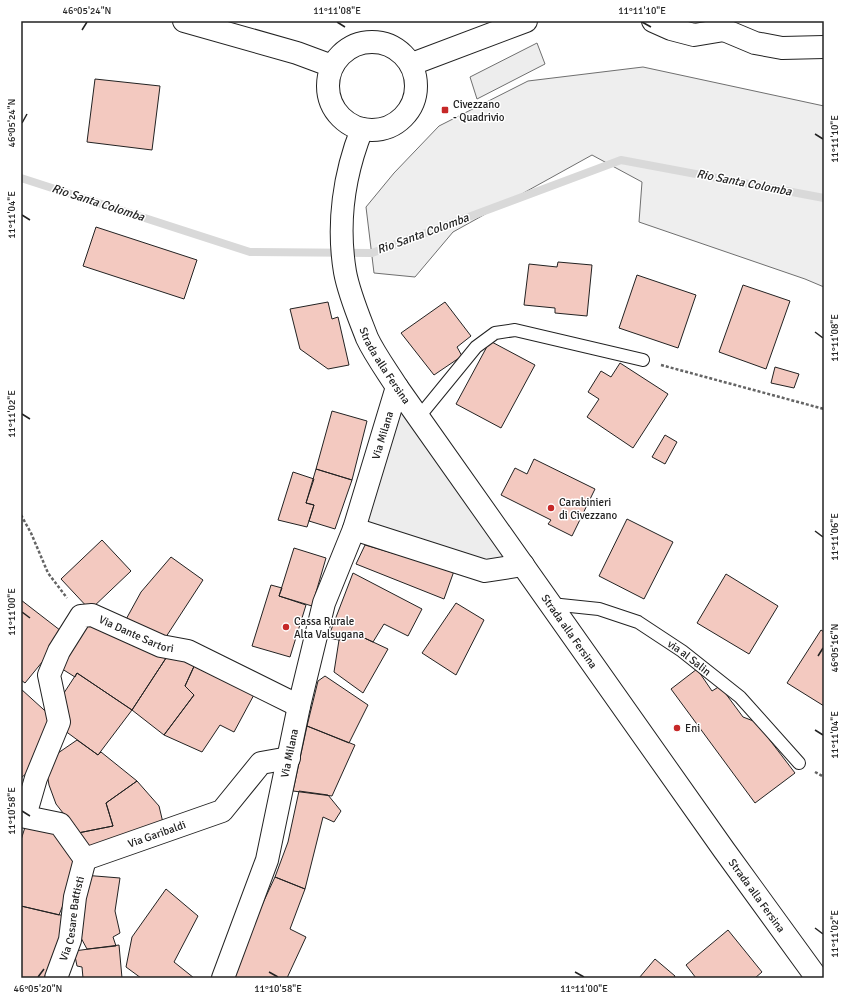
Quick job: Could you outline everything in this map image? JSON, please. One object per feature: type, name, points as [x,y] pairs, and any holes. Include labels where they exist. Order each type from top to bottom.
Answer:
[{"type":"street","points":[[184,21],[298,53],[332,66]]},
{"type":"street","points":[[412,64],[526,21]]},
{"type":"street","points":[[653,21],[671,29],[694,35],[721,26],[755,43],[782,48],[824,47]]},
{"type":"street","points":[[371,41],[394,47],[412,64],[417,84],[416,90],[413,104],[401,120],[383,129],[362,129],[344,121],[332,105],[328,86],[332,66],[348,48],[371,41]]},
{"type":"street","name":"Strada alla Fersina","points":[[362,129],[352,160],[343,202],[342,230],[345,272],[354,302],[368,339],[418,418],[715,837],[817,978]]},
{"type":"street","name":"Via Milana","points":[[223,978],[267,860],[299,706],[324,603],[354,529],[397,387]]},
{"type":"street","points":[[354,529],[485,571],[523,565]]},
{"type":"street","name":"Via Dante Sartori","points":[[81,616],[92,615],[161,646],[188,651],[299,706]]},
{"type":"street","points":[[81,616],[59,651],[49,675],[58,722],[23,816],[60,824],[85,859]]},
{"type":"street","name":"Via Garibaldi","points":[[85,859],[222,811],[261,763],[289,758]]},
{"type":"street","name":"Via Cesare Battisti","points":[[56,978],[70,940],[74,897],[85,859]]},
{"type":"lane","points":[[418,418],[476,347],[495,333],[515,330],[643,360]]},
{"type":"lane","name":"via al Salin","points":[[551,604],[600,610],[638,622],[682,651],[740,697],[798,763]]},
{"type":"path","points":[[643,360],[824,409]]},
{"type":"path","points":[[21,515],[31,533],[48,573],[81,616]]},
{"type":"shaded area","points":[[537,43],[545,64],[477,99],[470,77]]},
{"type":"shaded area","points":[[643,67],[824,106],[824,287],[805,279],[639,222],[642,182],[592,155],[453,232],[415,277],[374,273],[366,207],[394,173],[439,126],[528,81]]},
{"type":"shaded area","points":[[397,387],[523,565],[485,571],[354,529]]},
{"type":"building","points":[[95,79],[160,86],[152,150],[87,142]]},
{"type":"building","points":[[96,227],[197,260],[184,299],[83,266]]},
{"type":"building","points":[[558,262],[592,265],[587,316],[555,313],[555,308],[524,305],[529,264],[557,267]]},
{"type":"building","points":[[637,275],[696,295],[678,348],[619,328]]},
{"type":"building","points":[[743,285],[790,301],[766,369],[719,352]]},
{"type":"building","points":[[328,302],[332,319],[338,317],[349,365],[328,369],[300,349],[290,309]]},
{"type":"building","points":[[445,302],[471,336],[457,347],[462,356],[434,375],[401,333]]},
{"type":"building","points":[[490,341],[535,365],[501,428],[456,404]]},
{"type":"building","points":[[620,363],[668,394],[633,448],[587,417],[599,399],[588,392],[601,371],[611,377]]},
{"type":"building","points":[[775,367],[799,374],[794,388],[771,383]]},
{"type":"building","points":[[332,411],[367,421],[352,480],[316,469]]},
{"type":"building","points":[[665,435],[677,442],[665,464],[652,457]]},
{"type":"building","points":[[534,459],[595,489],[572,536],[548,524],[551,520],[501,495],[515,468],[527,474]]},
{"type":"building","points":[[316,469],[352,480],[335,529],[309,521],[314,505],[306,503]]},
{"type":"building","points":[[293,472],[314,479],[306,503],[314,505],[307,527],[278,520]]},
{"type":"building","points":[[627,519],[673,542],[644,599],[599,576]]},
{"type":"building","points":[[102,540],[131,571],[90,610],[61,579]]},
{"type":"building","points":[[365,545],[454,571],[444,599],[356,564]]},
{"type":"building","points":[[294,548],[326,558],[312,606],[279,596]]},
{"type":"building","points":[[171,557],[203,580],[162,643],[124,623],[141,592]]},
{"type":"building","points":[[353,573],[422,609],[408,636],[384,624],[373,642],[358,635],[339,640],[328,638]]},
{"type":"building","points":[[726,574],[778,606],[749,654],[697,623]]},
{"type":"building","points":[[271,585],[282,588],[279,596],[306,605],[290,657],[252,646]]},
{"type":"building","points":[[21,600],[65,634],[25,683],[21,680]]},
{"type":"building","points":[[456,603],[484,620],[456,675],[422,653]]},
{"type":"building","points":[[85,621],[168,655],[132,710],[77,673],[75,677],[59,667]]},
{"type":"building","points":[[821,630],[824,632],[824,706],[787,683]]},
{"type":"building","points":[[358,635],[388,649],[363,693],[334,672],[339,640]]},
{"type":"building","points":[[168,655],[196,662],[185,686],[194,695],[164,735],[132,710]]},
{"type":"building","points":[[196,662],[256,691],[234,732],[220,725],[202,752],[164,735],[194,695],[185,686]]},
{"type":"building","points":[[697,669],[712,691],[720,686],[743,717],[756,722],[795,773],[755,803],[671,689]]},
{"type":"building","points":[[77,673],[132,710],[98,755],[57,725],[60,699]]},
{"type":"building","points":[[325,676],[368,705],[349,743],[307,726],[318,681]]},
{"type":"building","points":[[21,689],[54,719],[35,766],[21,778]]},
{"type":"building","points":[[307,726],[355,745],[332,796],[293,791]]},
{"type":"building","points":[[77,740],[98,755],[101,752],[137,781],[106,803],[113,826],[73,834],[67,818],[56,804],[49,785],[45,762]]},
{"type":"building","points":[[137,781],[159,806],[164,827],[84,850],[73,834],[113,826],[106,803]]},
{"type":"building","points":[[299,791],[328,795],[341,811],[334,822],[323,817],[305,889],[275,877],[288,842]]},
{"type":"building","points":[[26,824],[61,832],[74,850],[75,875],[59,915],[21,906],[21,840]]},
{"type":"building","points":[[83,875],[120,878],[115,911],[120,933],[113,937],[116,946],[87,949],[74,925]]},
{"type":"building","points":[[275,877],[305,889],[290,929],[306,937],[287,978],[228,978]]},
{"type":"building","points":[[166,889],[198,916],[174,962],[194,978],[141,978],[126,967],[132,937]]},
{"type":"building","points":[[21,906],[69,917],[50,978],[21,978]]},
{"type":"building","points":[[728,930],[762,972],[755,978],[696,978],[686,965]]},
{"type":"building","points":[[119,945],[122,978],[83,978],[82,967],[77,966],[74,951]]},
{"type":"building","points":[[655,959],[675,976],[674,978],[639,978]]},
{"type":"waterway","name":"Rio Santa Colomba","points":[[21,178],[250,252],[372,253],[621,160],[824,198]]},
{"type":"place","name":"Civezzano - Quadrivio","points":[[445,110]]},
{"type":"place","name":"Carabinieri di Civezzano","points":[[551,508]]},
{"type":"place","name":"Cassa Rurale Alta Valsugana","points":[[286,627]]},
{"type":"place","name":"Eni","points":[[677,728]]}]
